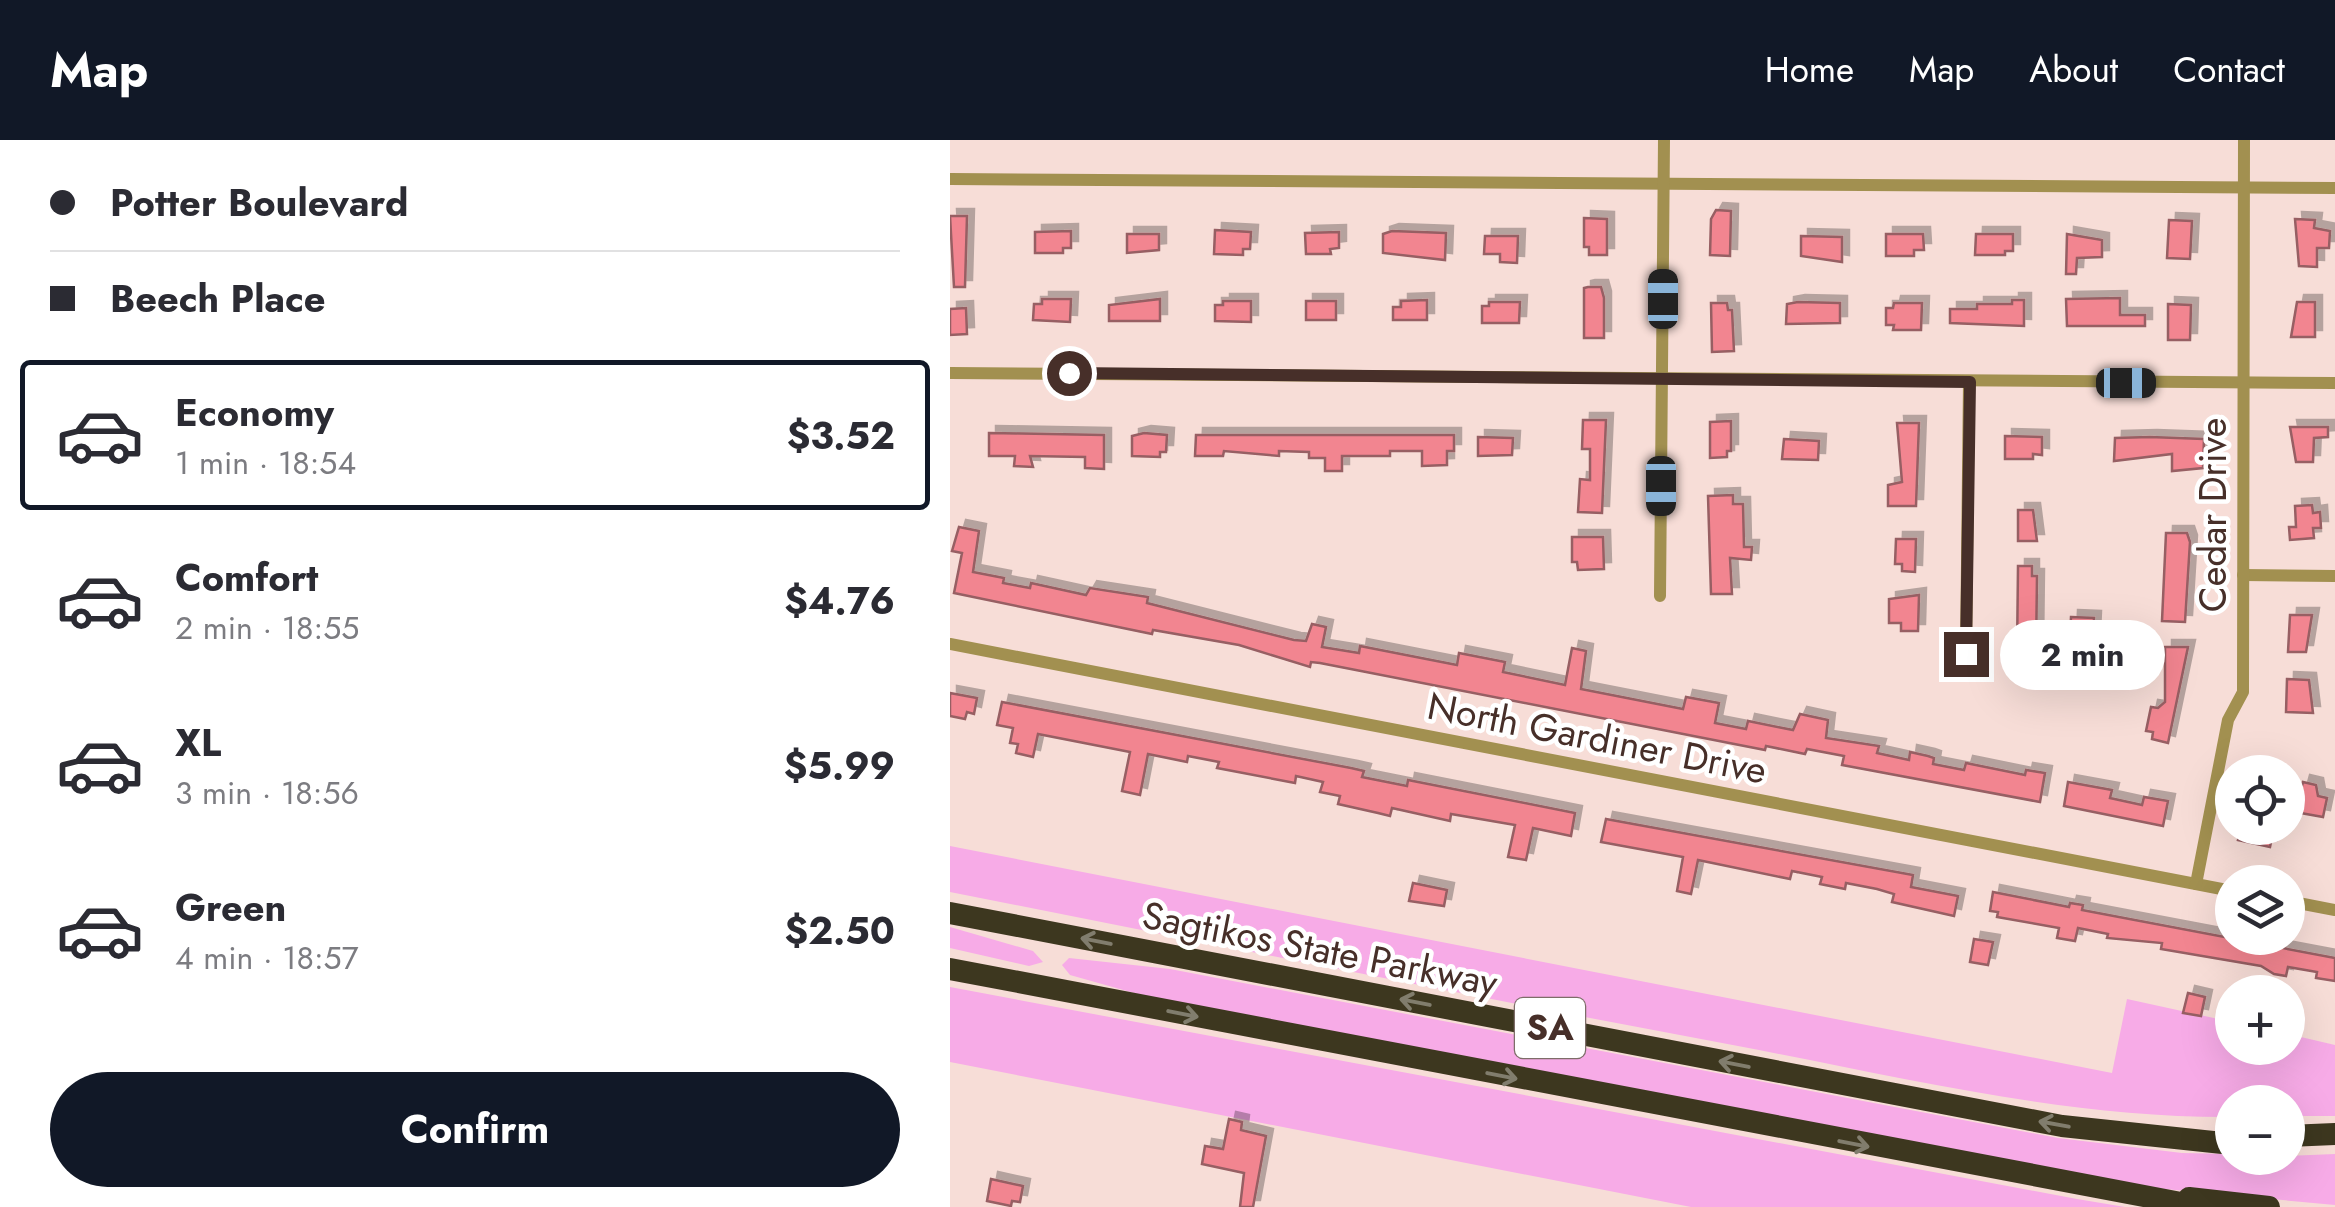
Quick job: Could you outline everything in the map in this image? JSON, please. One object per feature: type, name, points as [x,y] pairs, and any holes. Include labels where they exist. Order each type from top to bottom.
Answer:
[{"type":"highway","name":"Sagtikos State Parkway","points":[[950,913],[1968,1109],[2150,1138],[2215,1140]]},
{"type":"highway","name":"SA","points":[[950,969],[1963,1165]]},
{"type":"highway","points":[[2305,1135],[2335,1134]]},
{"type":"highway","points":[[2305,1144],[2335,1144]]},
{"type":"highway","points":[[1963,1165],[2202,1207]]},
{"type":"highway","points":[[1963,1165],[2269,1207]]},
{"type":"street","points":[[1660,596],[1664,140]]},
{"type":"street","name":"Cedar Drive","points":[[2196,884],[2228,720],[2243,692],[2244,140]]},
{"type":"street","points":[[950,180],[2335,188]]},
{"type":"street","points":[[950,372],[2335,383]]},
{"type":"street","points":[[1966,654],[1970,382]]},
{"type":"street","points":[[2243,576],[2335,576]]},
{"type":"street","name":"North Gardiner Drive","points":[[950,644],[2215,888]]},
{"type":"street","points":[[2305,905],[2335,910]]},
{"type":"shaded area","points":[[950,846],[2112,1073],[2127,999],[2215,1018],[2215,1065],[2305,1065],[2305,1038],[2335,1045],[2335,1116],[2305,1116],[2305,1085],[2215,1085],[2215,1117],[2108,1111],[1984,1094],[950,892]]},
{"type":"shaded area","points":[[950,927],[1033,951],[1043,962],[1029,966],[950,948]]},
{"type":"shaded area","points":[[1069,958],[1170,969],[2058,1138],[2215,1154],[2215,1175],[2305,1175],[2305,1155],[2335,1154],[2335,1205],[2143,1187],[1173,1004],[1070,975],[1062,965]]},
{"type":"shaded area","points":[[950,987],[2125,1207],[1691,1207],[950,1062]]},
{"type":"building","points":[[1716,210],[1731,211],[1730,256],[1710,255],[1711,219]]},
{"type":"building","points":[[950,216],[967,216],[965,287],[954,287]]},
{"type":"building","points":[[1584,218],[1607,219],[1607,255],[1589,255],[1589,247],[1584,247]]},
{"type":"building","points":[[2295,219],[2315,220],[2314,228],[2330,231],[2329,248],[2317,248],[2317,267],[2299,266]]},
{"type":"building","points":[[2169,220],[2192,221],[2190,259],[2167,258]]},
{"type":"building","points":[[1215,230],[1251,232],[1250,249],[1243,249],[1243,255],[1214,254]]},
{"type":"building","points":[[1071,231],[1071,248],[1063,248],[1063,253],[1035,253],[1035,232]]},
{"type":"building","points":[[1339,232],[1339,248],[1330,249],[1331,254],[1306,254],[1305,233]]},
{"type":"building","points":[[1446,233],[1445,260],[1383,253],[1383,234]]},
{"type":"building","points":[[1127,234],[1159,234],[1159,250],[1127,253]]},
{"type":"building","points":[[1886,234],[1923,234],[1924,250],[1914,250],[1914,256],[1886,256]]},
{"type":"building","points":[[1976,234],[2013,234],[2013,251],[2005,251],[2005,255],[1975,255]]},
{"type":"building","points":[[2067,234],[2102,240],[2102,257],[2077,258],[2076,274],[2066,274]]},
{"type":"building","points":[[1485,236],[1518,236],[1517,263],[1500,262],[1500,254],[1484,254]]},
{"type":"building","points":[[1801,236],[1842,237],[1842,262],[1801,256]]},
{"type":"building","points":[[1601,287],[1604,338],[1584,338],[1584,288]]},
{"type":"building","points":[[2120,298],[2120,315],[2145,315],[2145,326],[2067,326],[2066,299]]},
{"type":"building","points":[[1042,299],[1071,299],[1070,322],[1033,320],[1034,304],[1042,304]]},
{"type":"building","points":[[1160,299],[1160,321],[1109,321],[1109,305]]},
{"type":"building","points":[[1427,300],[1427,320],[1393,320],[1393,307],[1401,307],[1401,301]]},
{"type":"building","points":[[2012,300],[2024,300],[2024,326],[1950,323],[1950,309],[2012,304]]},
{"type":"building","points":[[1223,301],[1251,301],[1251,322],[1215,321],[1215,305],[1223,305]]},
{"type":"building","points":[[1306,301],[1336,301],[1336,320],[1306,320]]},
{"type":"building","points":[[1489,302],[1520,302],[1519,323],[1482,323],[1482,306],[1489,306]]},
{"type":"building","points":[[2297,302],[2315,302],[2315,337],[2291,337]]},
{"type":"building","points":[[1711,303],[1727,303],[1728,310],[1732,310],[1734,351],[1712,352]]},
{"type":"building","points":[[1840,303],[1840,323],[1786,324],[1787,304]]},
{"type":"building","points":[[1894,303],[1922,303],[1921,330],[1893,330],[1894,325],[1886,325],[1886,308],[1893,308]]},
{"type":"building","points":[[2168,304],[2191,305],[2190,340],[2168,340]]},
{"type":"building","points":[[966,308],[967,334],[950,335],[950,309]]},
{"type":"building","points":[[1583,420],[1606,420],[1602,513],[1578,512],[1580,479],[1590,480],[1590,449],[1582,449]]},
{"type":"building","points":[[1731,421],[1731,451],[1727,451],[1727,457],[1710,458],[1710,422]]},
{"type":"building","points":[[1897,423],[1919,423],[1916,506],[1888,506],[1888,485],[1902,482]]},
{"type":"building","points":[[2290,427],[2328,427],[2328,437],[2314,438],[2313,462],[2296,462]]},
{"type":"building","points":[[989,433],[1104,435],[1104,469],[1085,468],[1085,457],[1030,456],[1033,467],[1014,466],[1015,456],[989,456]]},
{"type":"building","points":[[1167,435],[1166,452],[1160,452],[1160,457],[1132,456],[1132,436]]},
{"type":"building","points":[[1196,435],[1454,435],[1454,451],[1447,451],[1447,465],[1422,466],[1422,451],[1390,451],[1390,456],[1342,456],[1342,471],[1325,471],[1325,458],[1309,458],[1309,452],[1279,451],[1279,456],[1224,451],[1223,456],[1195,456]]},
{"type":"building","points":[[2005,436],[2042,437],[2042,455],[2033,454],[2033,459],[2005,459]]},
{"type":"building","points":[[1478,437],[1513,438],[1512,455],[1478,456]]},
{"type":"building","points":[[2115,438],[2204,439],[2203,468],[2172,471],[2172,454],[2114,461]]},
{"type":"building","points":[[1784,439],[1819,441],[1818,460],[1782,459]]},
{"type":"building","points":[[1733,495],[1733,504],[1743,504],[1744,547],[1752,547],[1751,560],[1730,558],[1732,594],[1711,594],[1708,496]]},
{"type":"building","points":[[2312,505],[2313,513],[2320,512],[2321,528],[2313,528],[2314,538],[2290,540],[2289,527],[2296,527],[2295,506]]},
{"type":"building","points":[[2018,510],[2033,510],[2037,541],[2018,541]]},
{"type":"building","points":[[959,527],[979,531],[973,572],[1004,578],[1003,583],[1030,588],[1031,583],[1086,595],[1090,588],[1148,597],[1147,603],[1294,640],[1306,641],[1312,624],[1326,627],[1322,647],[1359,653],[1360,646],[1457,665],[1459,653],[1505,662],[1503,672],[1565,685],[1572,648],[1586,651],[1581,689],[1683,709],[1686,697],[1719,703],[1715,723],[1746,729],[1748,721],[1793,730],[1800,714],[1828,720],[1826,738],[1879,746],[1877,753],[1909,760],[1910,752],[1934,758],[1933,764],[1964,770],[1966,763],[2025,775],[2026,770],[2045,773],[2040,802],[1842,765],[1844,756],[1807,749],[1805,754],[1766,746],[1765,750],[1320,663],[1311,662],[1310,667],[1239,645],[1153,630],[1152,634],[954,593],[962,553],[952,551]]},
{"type":"building","points":[[2166,533],[2187,533],[2190,542],[2185,622],[2162,621]]},
{"type":"building","points":[[1572,537],[1603,537],[1604,569],[1578,570],[1577,562],[1572,562]]},
{"type":"building","points":[[1896,539],[1916,539],[1915,572],[1902,571],[1902,564],[1895,564]]},
{"type":"building","points":[[2018,566],[2032,566],[2032,576],[2037,576],[2036,655],[2017,655]]},
{"type":"building","points":[[1919,595],[1918,631],[1901,631],[1901,623],[1889,623],[1889,599]]},
{"type":"building","points":[[2290,615],[2312,615],[2306,652],[2288,652]]},
{"type":"building","points":[[2071,617],[2094,618],[2093,639],[2070,639]]},
{"type":"building","points":[[2165,647],[2188,647],[2168,743],[2152,739],[2153,732],[2146,731],[2151,707],[2158,708],[2165,702]]},
{"type":"building","points":[[2287,679],[2309,680],[2313,713],[2286,712]]},
{"type":"building","points":[[950,693],[977,698],[974,714],[967,712],[965,719],[950,716]]},
{"type":"building","points":[[1002,702],[1351,768],[1364,771],[1362,777],[1407,786],[1408,780],[1575,813],[1571,836],[1533,828],[1526,860],[1508,857],[1515,825],[1451,814],[1450,821],[1392,808],[1390,816],[1338,804],[1340,796],[1320,792],[1323,782],[1296,776],[1295,783],[1217,768],[1219,762],[1188,756],[1187,762],[1148,754],[1140,795],[1122,791],[1130,752],[1038,734],[1033,757],[1016,753],[1018,744],[1010,743],[1013,728],[997,725]]},
{"type":"building","points":[[2068,782],[2112,790],[2110,798],[2142,805],[2144,797],[2168,801],[2163,826],[2064,806]]},
{"type":"building","points":[[2305,782],[2316,785],[2318,796],[2327,798],[2323,817],[2305,814]]},
{"type":"building","points":[[1606,819],[1913,875],[1911,887],[1958,896],[1954,916],[1892,902],[1894,894],[1877,889],[1846,883],[1845,889],[1820,884],[1822,877],[1792,871],[1790,879],[1698,860],[1691,894],[1677,891],[1683,857],[1601,842]]},
{"type":"building","points":[[1413,883],[1447,890],[1444,906],[1409,901]]},
{"type":"building","points":[[1993,892],[2069,907],[2070,903],[2083,905],[2082,910],[2215,935],[2215,955],[2305,952],[2335,958],[2335,981],[2316,978],[2317,972],[2288,967],[2286,975],[2274,974],[2261,966],[2161,949],[2162,943],[2107,938],[2108,934],[2078,928],[2075,941],[2057,938],[2059,928],[1997,917],[1998,912],[1990,911]]},
{"type":"building","points":[[1974,939],[1993,942],[1988,965],[1970,962]]},
{"type":"building","points":[[2188,993],[2205,997],[2201,1016],[2183,1013]]},
{"type":"building","points":[[1229,1119],[1242,1122],[1241,1130],[1266,1136],[1253,1207],[1240,1207],[1244,1173],[1202,1164],[1205,1146],[1223,1149]]},
{"type":"building","points":[[991,1179],[1023,1186],[1020,1202],[1012,1201],[1011,1206],[987,1201]]},
{"type":"route","points":[[1069,373],[1970,382],[1966,654]]}]
